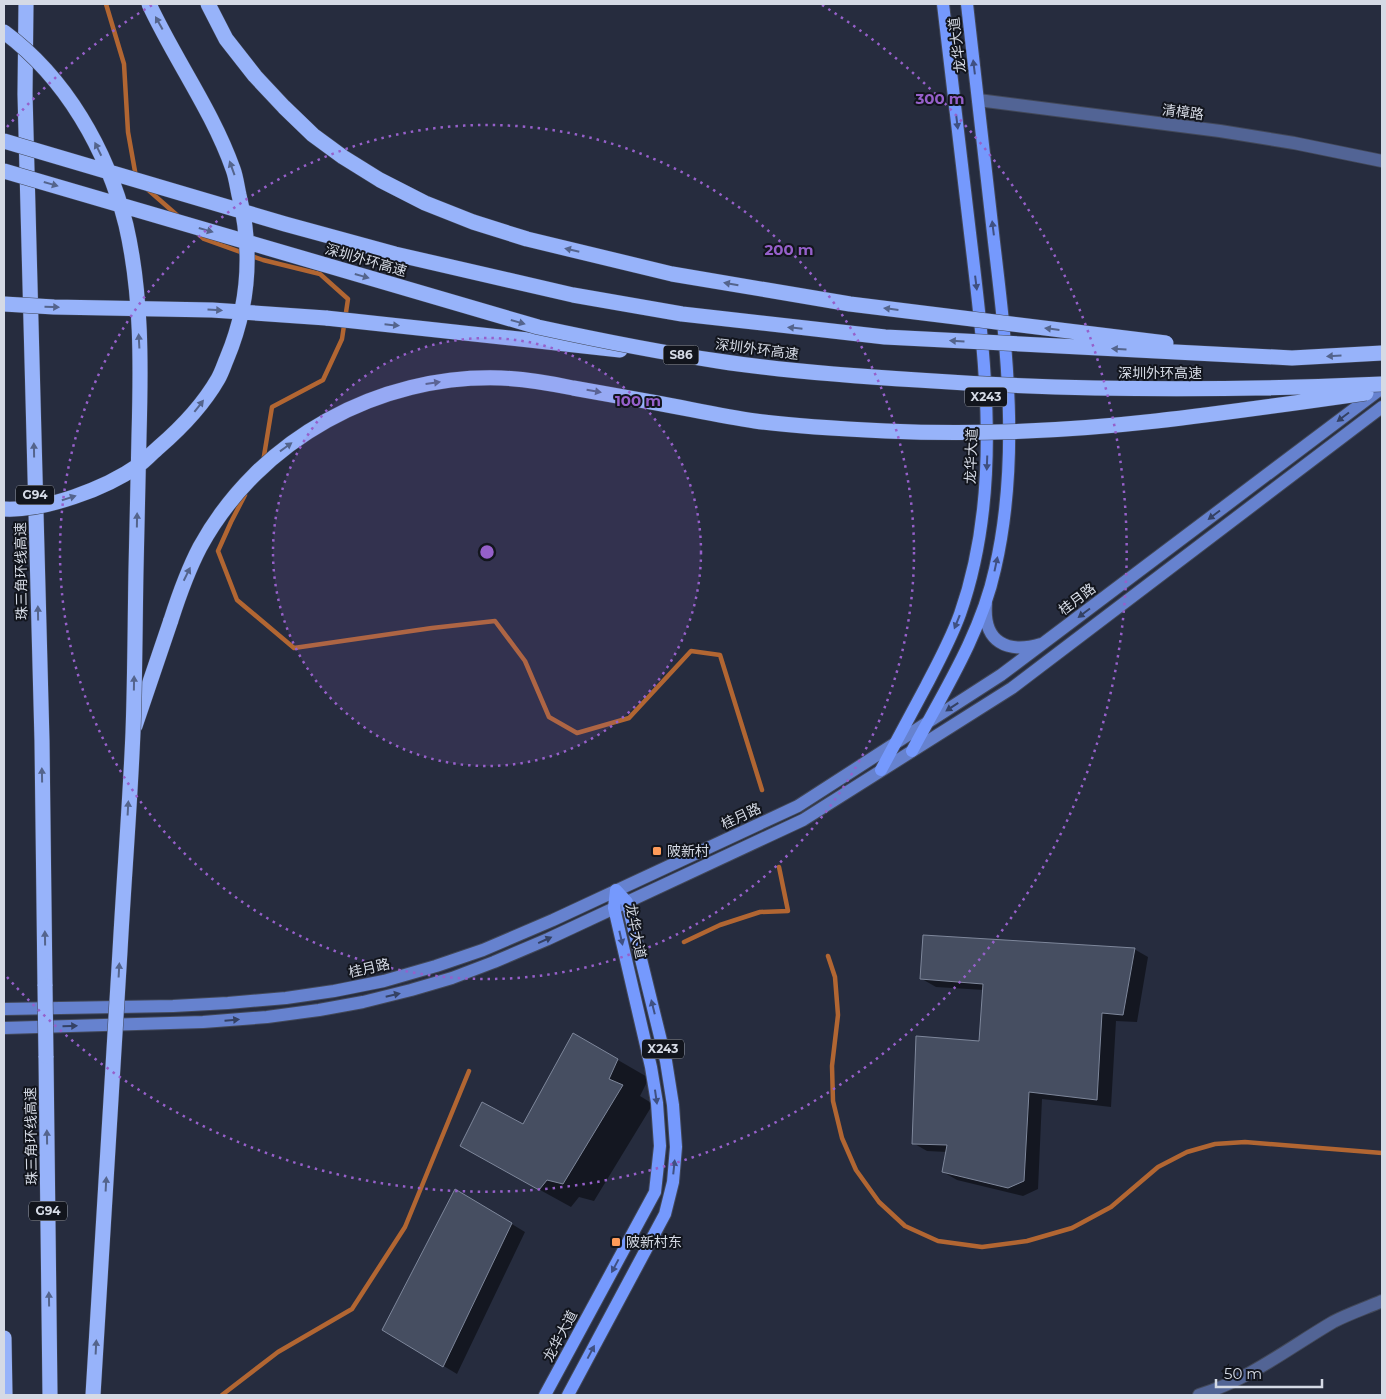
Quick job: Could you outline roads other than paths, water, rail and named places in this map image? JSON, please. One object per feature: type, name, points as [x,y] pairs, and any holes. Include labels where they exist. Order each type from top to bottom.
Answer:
[{"type":"highway","name":"珠三角环线高速","points":[[26,4],[25,94],[42,741],[50,1395]]},
{"type":"highway","points":[[4,509],[16,510],[48,504],[80,494],[113,480],[138,465],[170,438],[198,407],[218,378],[235,338],[246,285],[247,249],[244,213],[234,170],[212,119],[149,4]]},
{"type":"highway","points":[[199,4],[255,76],[284,107],[314,135],[343,157],[380,180],[424,203],[526,239],[672,274],[850,304],[1292,358]]},
{"type":"highway","points":[[208,4],[226,39]]},
{"type":"highway","points":[[4,32],[20,44],[65,94],[84,122],[100,152],[125,222],[133,259],[137,298],[140,390],[133,732],[93,1395]]},
{"type":"highway","name":"深圳外环高速","points":[[4,141],[285,224],[395,254],[573,295],[682,314],[885,337],[1292,358],[1382,353]]},
{"type":"highway","name":"深圳外环高速","points":[[4,171],[538,327],[620,345],[720,361],[885,378],[1051,388],[1142,390],[1382,384]]},
{"type":"highway","points":[[4,304],[54,307],[212,310],[326,318],[720,361]]},
{"type":"highway","points":[[133,732],[183,582],[201,546],[222,512],[248,481],[272,459],[310,430],[345,410],[406,388],[462,378],[502,378],[542,382],[754,421],[850,429],[956,433],[1090,428],[1382,389]]},
{"type":"highway","points":[[4,1338],[4,1395]]},
{"type":"main road","name":"龙华大道","points":[[881,770],[948,644],[960,614],[977,550],[984,508],[987,462],[985,373],[980,311],[943,4]]},
{"type":"main road","name":"龙华大道","points":[[912,751],[973,634],[986,602],[995,570],[1004,524],[1008,482],[1010,443],[1003,320],[967,4]]},
{"type":"main road","name":"桂月路","points":[[4,1009],[182,1006],[286,998],[334,991],[384,981],[436,966],[482,950],[542,925],[798,806],[896,744],[1001,675],[1382,389]]},
{"type":"main road","points":[[4,1028],[203,1022],[267,1017],[320,1010],[411,990],[477,968],[548,939],[803,820],[1012,688],[1382,407]]},
{"type":"main road","points":[[986,602],[985,613],[991,635],[1001,643],[1015,647],[1030,647],[1043,644]]},
{"type":"main road","name":"龙华大道","points":[[568,1395],[665,1214],[673,1182],[676,1147],[674,1105],[666,1061],[627,902],[616,890]]},
{"type":"main road","name":"龙华大道","points":[[546,1395],[655,1192],[660,1146],[657,1103],[651,1067],[614,908],[616,890]]},
{"type":"street","name":"清樟路","points":[[978,100],[1220,131],[1294,143],[1382,161]]},
{"type":"street","points":[[1199,1395],[1216,1390],[1248,1375],[1335,1321],[1382,1301]]},
{"type":"waterway","points":[[106,4],[124,64],[128,132],[136,177]]},
{"type":"waterway","points":[[146,188],[178,216]]},
{"type":"waterway","points":[[197,233],[204,239],[263,260],[320,274],[348,299],[342,339],[323,380],[272,407],[263,462]]},
{"type":"waterway","points":[[245,495],[218,551],[237,600],[294,648],[495,621],[525,661],[549,717],[577,733],[629,718],[691,651],[720,655],[762,790]]},
{"type":"waterway","points":[[684,942],[720,925],[760,912],[788,911],[779,867]]},
{"type":"waterway","points":[[828,956],[835,977],[838,1015],[832,1066],[833,1101],[842,1138],[856,1170],[879,1202],[905,1226],[938,1241],[982,1247],[1027,1241],[1072,1228],[1111,1207],[1158,1167],[1187,1152],[1215,1144],[1245,1142],[1382,1153]]},
{"type":"waterway","points":[[222,1395],[278,1352],[352,1309],[405,1227],[469,1071]]},
{"type":"place","name":"陂新村","points":[[657,851]]},
{"type":"place","name":"陂新村东","points":[[616,1242]]}]
